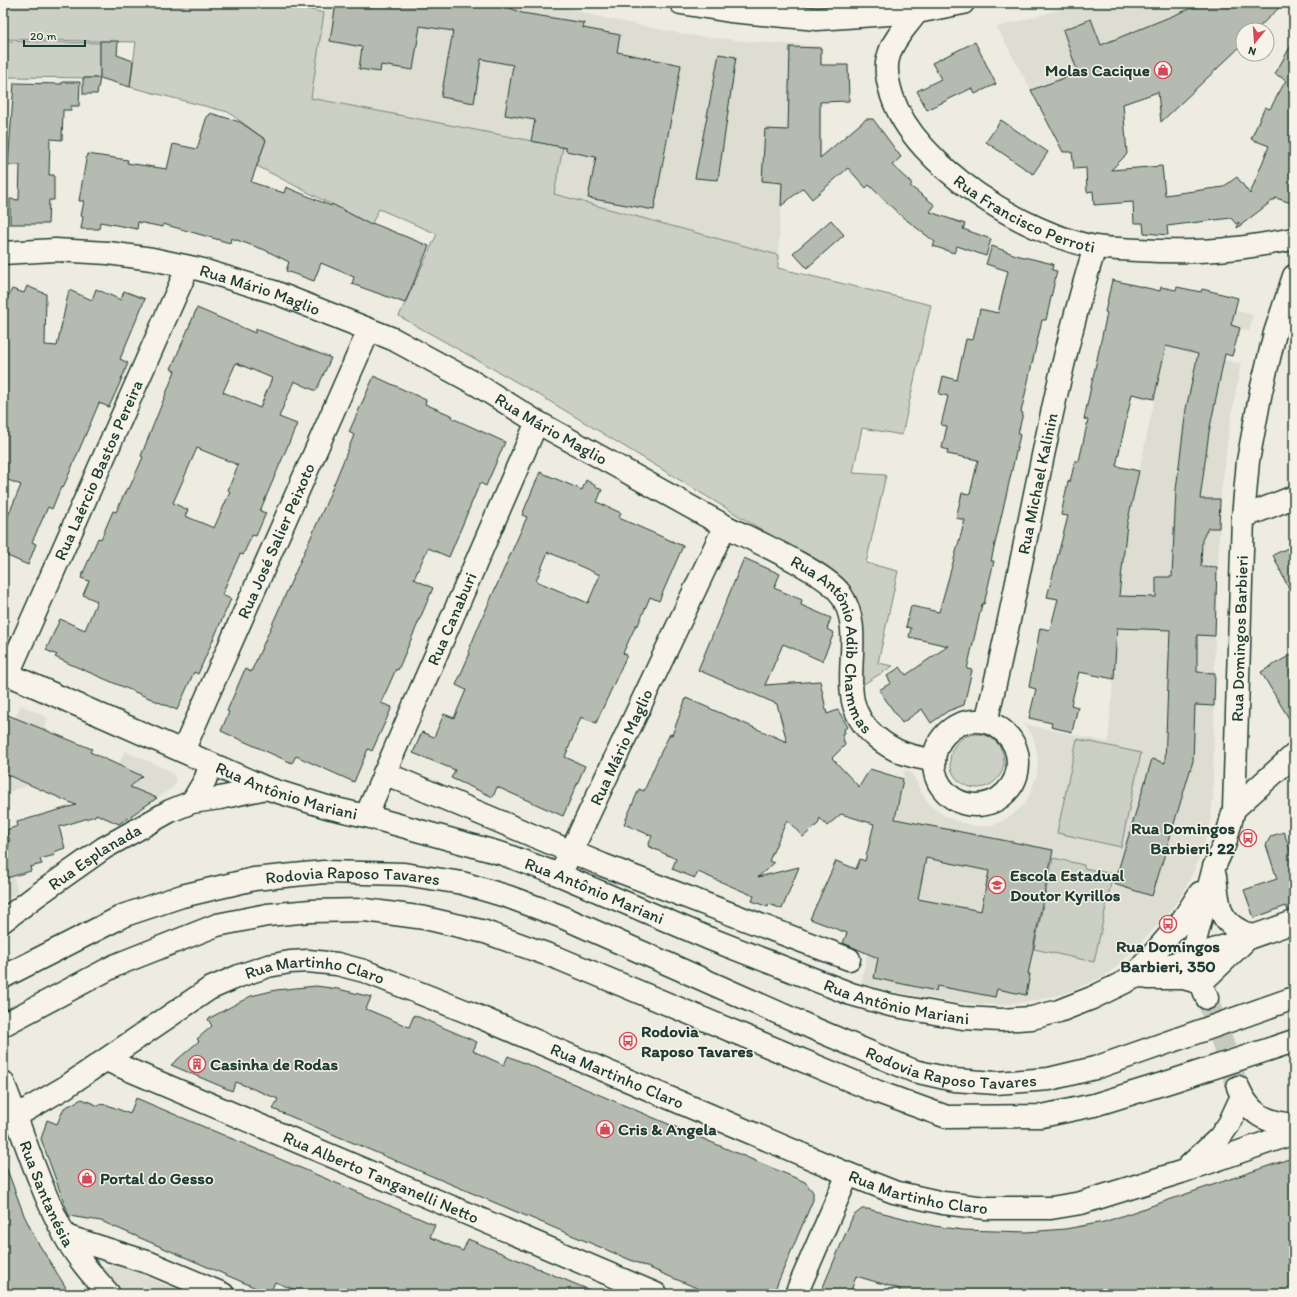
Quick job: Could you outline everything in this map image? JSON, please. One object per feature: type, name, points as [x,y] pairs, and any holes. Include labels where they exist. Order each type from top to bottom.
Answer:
[{"type":"main road","points":[[681,3],[730,11],[817,19],[918,12],[964,3]]},
{"type":"main road","name":"Rua Francisco Perroti","points":[[918,12],[901,33],[888,55],[887,80],[896,110],[909,131],[927,152],[957,180],[995,204],[1038,229],[1067,240],[1096,247],[1179,252],[1238,248],[1294,238]]},
{"type":"main road","name":"Rua Michael Kalinin","points":[[986,722],[1041,462],[1081,294],[1096,247]]},
{"type":"main road","name":"Rua Mário Maglio","points":[[3,253],[55,250],[108,253],[188,267],[274,292],[393,340],[476,384],[537,422],[726,526],[560,876]]},
{"type":"main road","name":"Rua Laércio Bastos Pereira","points":[[6,673],[188,267]]},
{"type":"main road","name":"Rua Domingos Barbieri","points":[[1191,957],[1214,867],[1225,843],[1234,809],[1243,517],[1248,461],[1261,390],[1275,332],[1294,276]]},
{"type":"main road","name":"Rua José Salier Peixoto","points":[[183,751],[369,330]]},
{"type":"main road","name":"Rua Canaburi","points":[[366,816],[537,422]]},
{"type":"main road","points":[[1243,517],[1294,497]]},
{"type":"main road","name":"Rua Antônio Adib Chammas","points":[[726,526],[802,566],[839,592],[847,608],[852,626],[853,647],[850,686],[851,700],[860,721],[872,734],[893,750],[914,758],[934,760]]},
{"type":"main road","name":"Rua Antônio Mariani","points":[[6,673],[266,788],[327,808],[366,816],[503,854],[560,876],[708,938],[851,994],[890,1005],[930,1013],[1001,1020],[1032,1018],[1059,1011],[1092,998],[1133,978],[1294,922]]},
{"type":"main road","points":[[971,721],[986,722],[1000,727],[1010,738],[1017,751],[1018,765],[1015,780],[1007,792],[995,800],[981,805],[966,804],[953,798],[942,788],[935,775],[934,760],[937,746],[945,734],[957,725],[971,721]]},
{"type":"main road","points":[[1234,809],[1294,755]]},
{"type":"main road","points":[[192,802],[205,780],[211,764]]},
{"type":"main road","name":"Rua Antônio Mariani","points":[[384,773],[572,852],[849,960]]},
{"type":"main road","name":"Rua Esplanada","points":[[3,921],[104,848],[170,811],[192,802],[220,798],[266,788]]},
{"type":"main road","points":[[1204,990],[1252,936],[1237,930],[1228,924],[1223,916],[1218,896],[1214,867]]},
{"type":"main road","points":[[1133,978],[1192,907],[1214,867]]},
{"type":"main road","name":"Rodovia Raposo Tavares","points":[[4,976],[125,915],[156,904],[182,896],[254,879],[324,872],[404,874],[462,883],[509,897],[560,916],[817,1030],[914,1070],[954,1080],[996,1083],[1042,1079],[1095,1068],[1294,998]]},
{"type":"main road","name":"Rodovia Raposo Tavares","points":[[3,1025],[116,965],[217,925],[267,915],[310,911],[365,910],[425,918],[492,935],[560,959],[878,1092],[947,1117],[1042,1116],[1094,1105],[1172,1082],[1294,1041]]},
{"type":"main road","points":[[1191,957],[1204,990]]},
{"type":"main road","name":"Rua Martinho Claro","points":[[16,1116],[64,1088],[209,989],[239,976],[290,962],[308,961],[337,964],[364,971],[470,1013],[848,1174],[894,1192],[943,1203],[986,1208],[1051,1208],[1080,1203],[1181,1172],[1294,1133]]},
{"type":"main road","points":[[1133,978],[1167,977],[1204,990]]},
{"type":"main road","name":"Rua Alberto Tanganelli Netto","points":[[106,1060],[656,1294]]},
{"type":"main road","name":"Rua Santanésia","points":[[3,1082],[38,1173],[65,1236],[91,1273],[109,1294]]},
{"type":"main road","points":[[1181,1172],[1219,1138],[1229,1124],[1240,1092],[1253,1112],[1260,1117],[1294,1125]]},
{"type":"main road","points":[[796,1294],[848,1174]]},
{"type":"main road","points":[[65,1236],[150,1263],[223,1294]]},
{"type":"shaded area","points":[[3,3],[282,3],[324,13],[311,98],[563,147],[554,194],[778,255],[778,268],[931,305],[902,435],[862,428],[853,473],[886,475],[866,563],[898,571],[878,663],[893,666],[862,685],[860,677],[859,625],[820,565],[536,393],[399,316],[437,234],[379,209],[371,225],[257,166],[266,140],[228,112],[130,87],[136,42],[3,39]]},
{"type":"shaded area","points":[[325,3],[553,3],[591,15],[687,35],[754,42],[822,46],[821,173],[781,206],[778,255],[554,194],[563,147],[311,98]]},
{"type":"shaded area","points":[[1084,3],[1209,3],[1234,53],[1161,122],[1158,92],[1123,104],[1054,134],[997,27]]},
{"type":"shaded area","points":[[3,41],[100,43],[100,78],[3,77]]},
{"type":"shaded area","points":[[1209,304],[1253,315],[1249,331],[1205,319]]},
{"type":"shaded area","points":[[1166,346],[1241,364],[1229,429],[1221,495],[1215,636],[1213,799],[1209,830],[1197,864],[1183,893],[1165,918],[1116,967],[1103,977],[1063,994],[1033,1001],[1001,1005],[959,1003],[888,991],[861,983],[905,769],[911,773],[916,780],[920,791],[931,806],[943,815],[973,826],[986,826],[998,823],[1011,816],[1024,805],[1030,794],[1037,774],[1038,757],[1033,736],[1024,724],[1108,742],[1124,542]]},
{"type":"shaded area","points":[[21,705],[48,718],[21,781],[30,785],[3,793],[3,745]]},
{"type":"shaded area","points":[[972,734],[982,734],[992,738],[1000,746],[1004,756],[1004,766],[1000,776],[992,784],[982,788],[972,788],[962,784],[954,776],[950,766],[950,756],[954,746],[962,738]]},
{"type":"shaded area","points":[[1077,739],[1141,753],[1121,847],[1057,833]]},
{"type":"shaded area","points":[[125,751],[168,770],[174,775],[176,782],[172,788],[119,824],[96,814]]},
{"type":"shaded area","points":[[3,839],[18,892],[3,902]]},
{"type":"shaded area","points":[[1053,858],[1084,865],[1084,868],[1113,874],[1094,962],[1034,949]]},
{"type":"shaded area","points":[[116,1263],[187,1294],[123,1294],[104,1270]]},
{"type":"building","points":[[336,3],[498,3],[522,13],[584,23],[583,28],[620,35],[617,52],[681,65],[654,210],[588,198],[596,157],[566,151],[566,148],[531,141],[535,120],[505,115],[513,65],[481,59],[474,103],[441,97],[453,31],[420,26],[413,70],[381,65],[380,72],[359,69],[362,47],[330,41]]},
{"type":"building","points":[[1204,3],[1284,3],[1264,22],[1235,22],[1235,52],[1161,122],[1158,92],[1123,104],[1127,154],[1111,170],[1162,166],[1165,195],[1223,187],[1237,177],[1250,194],[1269,146],[1251,139],[1265,107],[1270,109],[1286,80],[1275,74],[1294,40],[1294,204],[1276,198],[1237,228],[1239,222],[1236,224],[1231,218],[1167,226],[1168,235],[1144,233],[1143,223],[1134,223],[1133,202],[1094,205],[1093,191],[1087,192],[1086,168],[1074,169],[1072,152],[1063,152],[1031,90],[1078,73],[1063,30],[1091,19],[1101,45]]},
{"type":"building","points":[[100,41],[118,41],[117,55],[133,61],[130,87],[100,78]]},
{"type":"building","points":[[975,42],[996,84],[975,94],[972,88],[927,110],[917,91],[941,79],[932,63]]},
{"type":"building","points":[[790,47],[821,48],[821,65],[848,65],[849,101],[820,102],[820,158],[866,119],[873,119],[901,157],[892,165],[912,184],[910,186],[935,205],[930,212],[965,224],[963,229],[991,239],[986,256],[957,246],[954,253],[933,246],[935,242],[900,215],[869,185],[866,188],[848,168],[812,199],[803,188],[781,206],[782,183],[762,181],[765,129],[788,130]]},
{"type":"building","points":[[719,54],[736,57],[718,180],[695,178]]},
{"type":"building","points":[[83,78],[100,78],[97,94],[83,94]]},
{"type":"building","points":[[62,82],[80,82],[79,106],[71,106],[71,110],[63,110],[62,140],[50,139],[49,175],[54,175],[54,200],[49,200],[48,224],[10,224],[10,199],[19,200],[20,165],[8,165],[14,83],[62,84]]},
{"type":"building","points":[[210,113],[240,122],[266,140],[251,182],[284,193],[286,187],[331,206],[332,204],[371,225],[372,223],[429,246],[405,303],[352,284],[354,277],[321,263],[314,281],[286,271],[289,262],[265,250],[231,238],[230,243],[163,224],[163,227],[138,222],[137,229],[100,222],[99,229],[81,229],[83,217],[81,216],[84,201],[79,201],[87,154],[128,160],[127,163],[167,169],[173,144],[197,149],[207,116],[209,116]]},
{"type":"building","points":[[1001,120],[1048,152],[1033,174],[986,142]]},
{"type":"building","points":[[831,220],[844,235],[807,268],[793,253]]},
{"type":"building","points":[[992,246],[1016,255],[1053,264],[1052,270],[1057,271],[1046,320],[1042,320],[1021,412],[1023,413],[1018,434],[1020,435],[991,561],[994,561],[984,604],[982,604],[967,669],[972,670],[964,705],[948,711],[931,723],[922,709],[902,723],[879,690],[891,683],[887,676],[900,667],[906,675],[948,646],[909,637],[911,628],[906,627],[911,606],[939,612],[965,520],[956,518],[962,493],[970,494],[978,460],[947,454],[948,450],[942,448],[947,426],[941,425],[948,396],[939,394],[943,376],[957,380],[966,339],[973,340],[980,309],[998,313],[1008,271],[986,264]]},
{"type":"building","points":[[1112,280],[1160,291],[1161,287],[1176,290],[1177,287],[1201,292],[1202,289],[1238,298],[1231,325],[1240,328],[1232,356],[1225,354],[1209,432],[1200,499],[1220,499],[1219,528],[1208,528],[1202,540],[1201,566],[1217,567],[1215,636],[1197,635],[1197,672],[1215,673],[1214,706],[1195,705],[1193,761],[1152,896],[1114,884],[1152,759],[1165,763],[1170,630],[1117,628],[1114,679],[1079,672],[1071,705],[1078,707],[1072,732],[1051,727],[1052,723],[1029,718],[1036,689],[1029,687],[1040,628],[1050,630],[1058,599],[1047,597],[1068,516],[1061,515],[1068,481],[1070,482],[1075,461],[1079,461],[1088,420],[1084,419],[1107,313],[1105,312]],"holes":[[[1166,346],[1198,354],[1186,409],[1176,490],[1172,577],[1156,577],[1156,597],[1119,596],[1127,524],[1139,471],[1116,466],[1132,394],[1154,399]]]},
{"type":"building","points":[[27,286],[46,294],[45,345],[57,346],[69,290],[92,300],[96,289],[121,300],[124,291],[145,299],[120,359],[128,363],[119,385],[109,407],[99,403],[63,488],[61,487],[52,509],[48,507],[32,542],[36,544],[28,565],[3,554],[3,528],[21,485],[3,478],[3,292],[9,295],[12,289],[24,293]]},
{"type":"building","points":[[197,308],[255,333],[256,329],[331,358],[316,391],[294,381],[279,417],[297,424],[260,511],[266,513],[256,536],[252,535],[243,555],[240,554],[229,578],[222,595],[231,599],[198,674],[194,672],[177,710],[72,665],[55,657],[57,655],[46,650],[60,619],[85,630],[97,601],[83,595],[89,581],[81,578],[98,538],[101,539],[113,511],[116,512],[127,488],[129,489],[143,457],[141,456],[175,371],[171,369]],"holes":[[[236,363],[272,378],[260,408],[223,392]],[[197,448],[238,465],[228,490],[230,492],[214,528],[185,516],[188,510],[173,503]]]},
{"type":"building","points":[[374,376],[426,400],[425,404],[453,416],[452,418],[505,442],[486,486],[480,483],[449,557],[428,548],[414,579],[433,588],[398,670],[396,669],[381,703],[392,707],[372,751],[368,749],[354,782],[296,756],[292,763],[221,731],[229,712],[227,711],[245,669],[251,672],[327,501],[354,435],[349,432]]},
{"type":"building","points":[[540,472],[582,490],[586,480],[602,490],[597,502],[621,513],[619,518],[683,546],[659,601],[650,597],[638,625],[636,625],[623,653],[627,655],[596,723],[581,717],[565,757],[585,766],[563,816],[497,787],[493,797],[451,778],[455,770],[413,753],[422,732],[434,737],[444,714],[454,718],[466,690],[456,685],[470,653],[468,652],[480,623],[527,517],[522,515]],"holes":[[[548,552],[600,575],[588,603],[536,581]]]},
{"type":"building","points":[[1294,545],[1294,600],[1273,555]]},
{"type":"building","points":[[744,558],[780,574],[774,588],[802,600],[801,605],[831,618],[827,629],[834,633],[822,661],[783,644],[765,685],[820,681],[827,714],[838,710],[848,727],[844,729],[845,733],[842,734],[845,745],[832,758],[859,787],[870,769],[903,779],[895,819],[1053,850],[1028,974],[1030,974],[1026,995],[997,989],[995,997],[937,986],[936,991],[874,978],[878,958],[843,943],[847,933],[810,919],[836,861],[856,869],[860,859],[865,861],[874,824],[841,814],[827,826],[820,818],[818,824],[803,837],[787,820],[769,861],[774,863],[758,877],[799,867],[782,909],[769,904],[768,907],[752,901],[754,896],[698,872],[695,878],[672,869],[676,859],[648,846],[652,836],[624,824],[639,789],[644,791],[670,734],[672,735],[686,698],[787,742],[777,704],[698,670]],"holes":[[[926,858],[989,871],[981,911],[918,899]]]},
{"type":"building","points":[[1294,653],[1294,727],[1261,672]]},
{"type":"building","points":[[3,713],[92,749],[90,752],[142,776],[130,787],[157,798],[119,824],[96,814],[95,816],[59,827],[65,848],[54,852],[55,855],[40,859],[42,864],[30,867],[31,871],[3,879],[3,847],[9,846],[7,841],[10,841],[6,830],[18,826],[17,822],[76,805],[3,773]]},
{"type":"building","points":[[1284,832],[1294,863],[1294,910],[1288,911],[1286,906],[1254,918],[1244,890],[1277,879],[1266,845],[1271,836]]},
{"type":"building","points":[[316,986],[338,989],[371,997],[366,1009],[409,1027],[414,1015],[477,1042],[473,1051],[504,1065],[508,1056],[805,1182],[813,1192],[813,1200],[773,1294],[711,1294],[273,1109],[278,1099],[236,1082],[232,1091],[171,1065],[199,1041],[197,1039],[212,1026],[208,1019],[251,996],[276,990]]},
{"type":"building","points":[[136,1098],[435,1225],[430,1237],[463,1251],[468,1239],[599,1294],[306,1294],[275,1282],[270,1294],[101,1221],[69,1216],[41,1139],[47,1120],[57,1124],[64,1108],[82,1099],[99,1106],[100,1104],[105,1104],[130,1114]]},
{"type":"building","points":[[1289,1159],[1294,1173],[1294,1294],[1098,1294],[1097,1289],[1067,1294],[898,1294],[900,1289],[856,1276],[850,1294],[820,1294],[853,1216],[862,1209],[868,1209],[934,1226],[963,1230],[1027,1232],[1065,1229],[1104,1222]]},
{"type":"building","points":[[5,1164],[24,1215],[35,1238],[70,1294],[3,1294],[3,1165]]},
{"type":"tunnel","points":[[1207,998],[1238,1087]]},
{"type":"place","name":"Molas Cacique","points":[[1163,70]]},
{"type":"place","name":"Rua Domingos Barbieri, 22","points":[[1248,838]]},
{"type":"place","name":"Escola Estadual Doutor Kyrillos","points":[[997,885]]},
{"type":"place","name":"Rua Domingos Barbieri, 350","points":[[1168,924]]},
{"type":"place","name":"Rodovia Raposo Tavares","points":[[628,1041]]},
{"type":"place","name":"Casinha de Rodas","points":[[197,1064]]},
{"type":"place","name":"Cris & Angela","points":[[605,1129]]},
{"type":"place","name":"Portal do Gesso","points":[[87,1178]]}]
